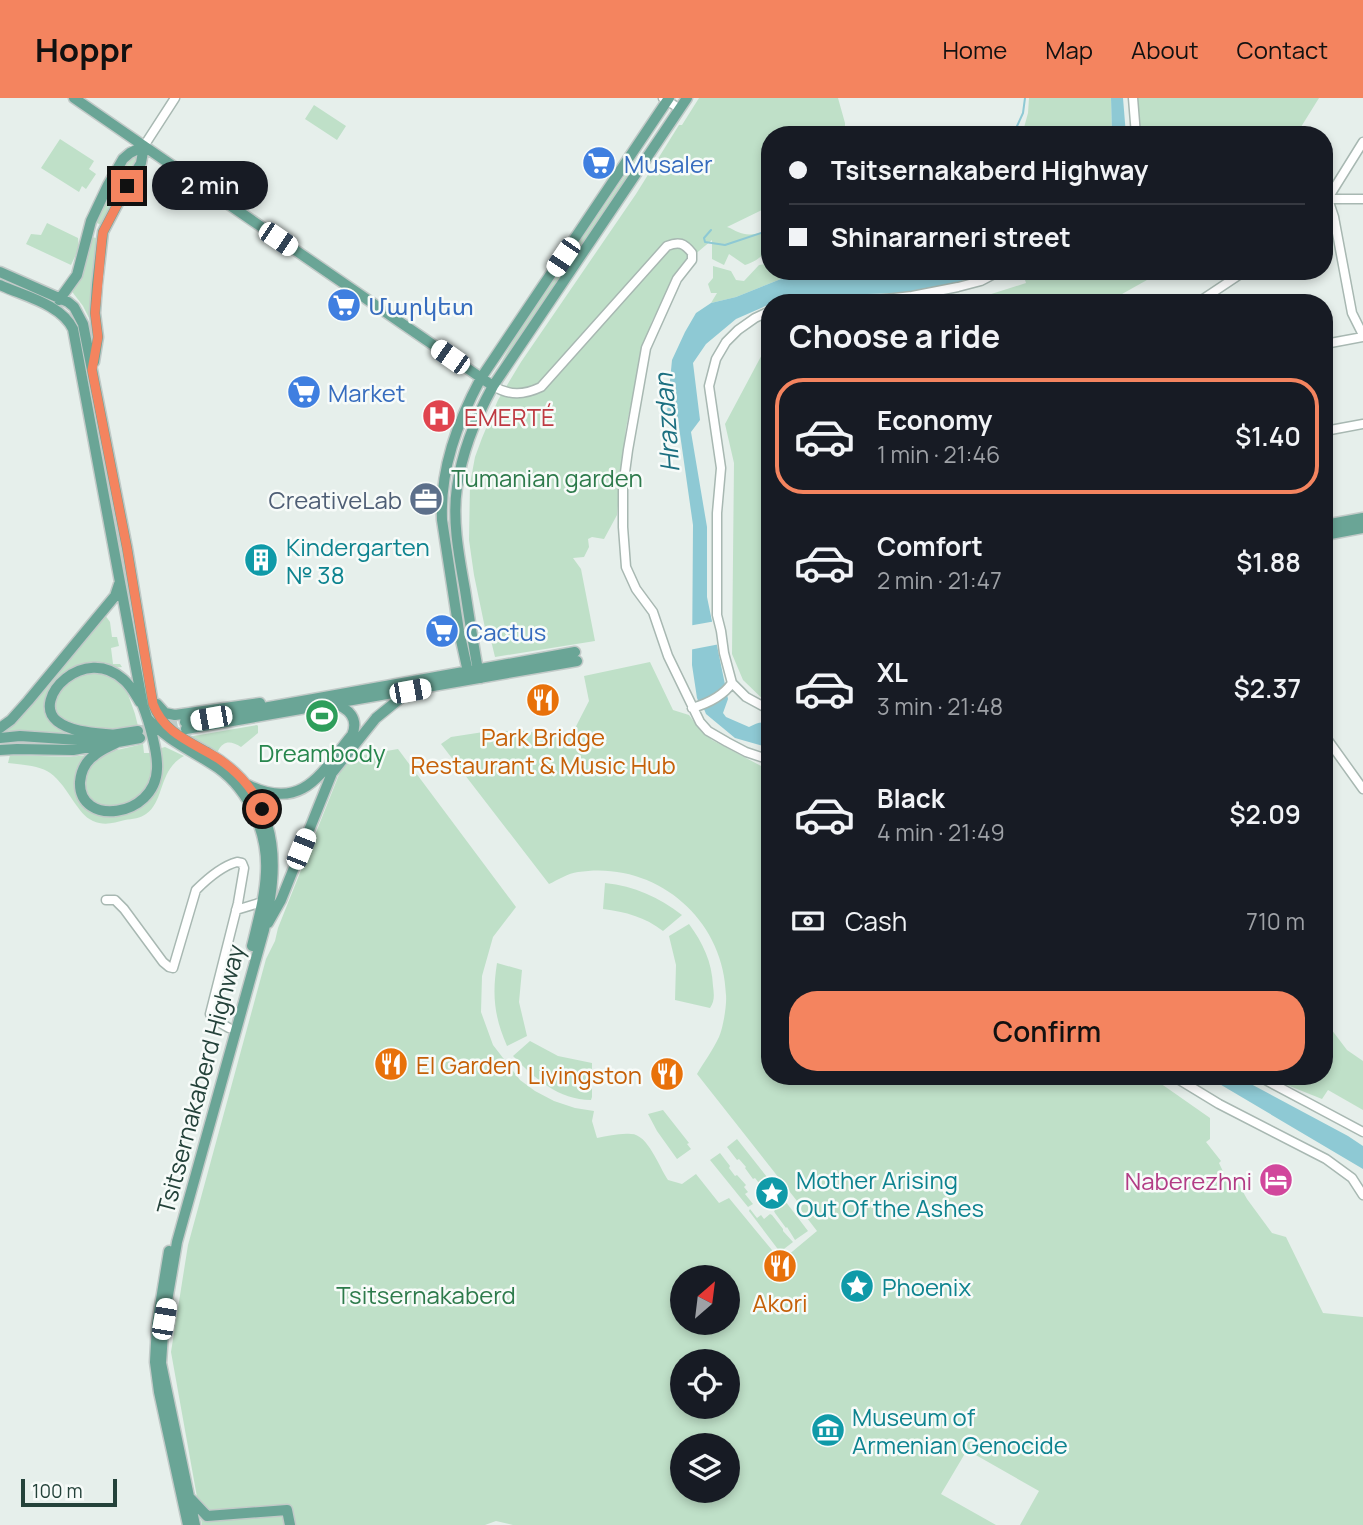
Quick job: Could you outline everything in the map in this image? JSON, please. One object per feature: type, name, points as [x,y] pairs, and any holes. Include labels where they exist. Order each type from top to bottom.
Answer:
[{"type":"main road","points":[[75,98],[493,386]]},
{"type":"main road","points":[[475,675],[455,520],[457,488],[473,429],[493,386],[687,98]]},
{"type":"main road","points":[[475,675],[444,536],[444,478],[456,433],[481,379],[666,99]]},
{"type":"main road","points":[[55,309],[77,275],[91,222],[108,185],[123,159],[144,146]]},
{"type":"main road","points":[[92,370],[98,337],[95,313],[103,232],[141,163],[144,146]]},
{"type":"main road","points":[[0,272],[61,297]]},
{"type":"main road","points":[[0,285],[55,309],[67,318],[75,335],[143,706],[148,719],[157,770],[151,790],[142,801],[130,809],[115,812],[99,810],[90,805],[82,795],[81,773],[95,754],[117,738]]},
{"type":"main road","name":"Tsitsernakaberd Highway","points":[[61,297],[79,314],[88,345],[156,713],[179,736],[218,759],[246,783],[262,809],[272,851],[272,884],[264,930],[177,1242],[164,1319],[161,1363],[195,1525]]},
{"type":"main road","points":[[1333,524],[1363,518]]},
{"type":"main road","points":[[1333,534],[1363,528]]},
{"type":"main road","points":[[0,728],[29,701],[115,596],[120,583]]},
{"type":"main road","points":[[475,675],[410,691],[186,726],[366,690],[475,675],[576,656]]},
{"type":"main road","points":[[117,738],[80,731],[57,721],[50,706],[55,688],[85,668],[104,667],[124,679],[143,706]]},
{"type":"main road","points":[[151,691],[162,711],[176,715],[321,693],[366,690]]},
{"type":"main road","points":[[264,930],[281,900],[332,773],[376,718],[410,691]]},
{"type":"main road","points":[[246,783],[272,795],[291,793],[306,787],[319,776],[355,729],[350,712],[333,704]]},
{"type":"main road","name":"Tsitsernakaberd Highway","points":[[148,719],[166,736],[212,764],[241,791],[260,829],[266,869],[258,923],[172,1239],[157,1324],[155,1362],[159,1392],[188,1525]]},
{"type":"main road","points":[[0,738],[20,736],[78,740],[139,735]]},
{"type":"main road","points":[[0,750],[73,750],[117,738]]},
{"type":"main road","points":[[188,1496],[207,1516],[287,1510],[290,1525]]},
{"type":"street","points":[[144,146],[175,98]]},
{"type":"street","points":[[1133,98],[1135,126]]},
{"type":"street","points":[[666,99],[680,109]]},
{"type":"street","points":[[1333,190],[1363,142]]},
{"type":"street","points":[[1333,201],[1363,199]]},
{"type":"street","points":[[1333,215],[1352,313],[1363,336],[1333,342]]},
{"type":"street","points":[[493,386],[516,394],[541,387],[667,246],[682,244],[692,253],[692,260],[677,279],[646,348],[623,487],[626,567],[636,589],[653,612],[668,656],[696,707],[700,722],[708,731],[761,757]]},
{"type":"street","points":[[921,294],[983,280]]},
{"type":"street","points":[[1210,294],[1232,280]]},
{"type":"street","points":[[729,687],[717,615],[717,513],[721,468],[709,386],[716,359],[726,342],[738,330],[761,316]]},
{"type":"street","points":[[1333,430],[1363,424]]},
{"type":"street","points":[[696,707],[729,687]]},
{"type":"street","points":[[729,687],[761,705]]},
{"type":"street","points":[[1333,747],[1363,789]]},
{"type":"street","points":[[106,900],[115,900],[124,909],[163,962],[173,968],[196,890],[230,864],[242,863],[244,868],[236,910],[210,1014],[229,1028]]},
{"type":"street","points":[[236,910],[259,903]]},
{"type":"street","points":[[1188,1085],[1326,1159],[1352,1178],[1363,1195]]},
{"type":"street","points":[[1275,1085],[1363,1132]]},
{"type":"green space","name":"Tumanian garden","points":[[699,98],[838,98],[845,123],[845,126],[761,126],[761,210],[727,227],[746,234],[761,233],[761,256],[745,265],[729,254],[724,265],[712,259],[712,240],[680,267],[652,321],[642,350],[626,428],[617,515],[604,539],[588,539],[589,547],[584,557],[573,558],[581,569],[595,641],[495,657],[488,628],[485,628],[469,540],[470,484],[475,457],[498,400],[521,362],[636,194],[679,125],[682,125]]},
{"type":"green space","points":[[1029,98],[1111,98],[1112,126],[1024,126]]},
{"type":"green space","points":[[1129,98],[1319,98],[1302,126],[1131,126]]},
{"type":"green space","points":[[314,105],[346,126],[337,140],[305,119]]},
{"type":"green space","points":[[60,139],[94,161],[89,169],[96,174],[86,189],[82,186],[79,192],[41,168]]},
{"type":"green space","points":[[135,155],[137,162],[101,225],[97,223],[96,220],[125,161]]},
{"type":"green space","points":[[639,155],[641,156],[555,288],[500,364],[520,329]]},
{"type":"green space","points":[[47,223],[78,238],[79,248],[71,265],[26,244],[31,234],[41,235]]},
{"type":"green space","points":[[92,237],[97,241],[90,320],[70,289]]},
{"type":"green space","points":[[759,265],[761,280],[778,280],[736,297],[711,303],[717,293],[711,293],[708,284],[713,278],[713,266],[731,271],[736,280],[744,281]]},
{"type":"green space","points":[[1025,280],[1147,280],[1122,294],[991,294],[1026,283]]},
{"type":"green space","points":[[761,356],[761,697],[743,680],[732,654],[734,463],[725,424]]},
{"type":"green space","points":[[105,615],[110,622],[112,637],[117,637],[119,646],[111,648],[113,664],[120,664],[122,667],[98,663],[82,666],[56,683],[47,699],[48,716],[88,734],[0,735],[0,733]]},
{"type":"green space","name":"Tsitsernakaberd","points":[[650,662],[673,710],[689,715],[712,740],[761,766],[761,1085],[1163,1085],[1210,1118],[1210,1139],[1206,1142],[1221,1161],[1219,1163],[1230,1186],[1238,1183],[1272,1233],[1286,1237],[1323,1313],[1363,1317],[1363,1525],[1020,1525],[1039,1491],[967,1450],[941,1494],[996,1525],[513,1525],[496,1521],[485,1525],[202,1525],[171,1352],[188,1245],[266,959],[340,772],[352,757],[398,749],[516,907],[493,937],[482,976],[481,1012],[493,1045],[520,1080],[554,1101],[594,1111],[592,1121],[597,1138],[631,1134],[643,1139],[668,1180],[682,1184],[696,1174],[719,1203],[729,1198],[781,1261],[817,1231],[797,1205],[797,1201],[697,1074],[719,1037],[726,999],[722,967],[713,942],[699,919],[680,900],[658,885],[633,875],[606,871],[578,872],[549,884],[441,744],[451,737],[490,731],[524,731],[570,738],[589,701],[584,676]]},
{"type":"green space","points":[[99,670],[124,683],[138,726],[85,728],[68,724],[57,715],[55,701],[59,690],[78,675]]},
{"type":"green space","points":[[257,725],[258,733],[241,747],[228,743],[218,751],[188,737]]},
{"type":"green space","points":[[143,744],[144,753],[150,753],[153,767],[145,792],[124,806],[103,806],[93,801],[87,794],[84,782],[90,762],[104,753]]},
{"type":"green space","points":[[165,747],[184,756],[170,769],[152,808],[142,816],[109,824],[97,823],[87,817],[60,782],[47,771],[8,763],[10,755],[87,755],[81,762],[76,781],[98,813],[115,816],[139,808],[151,796],[161,772],[158,749]]},
{"type":"green space","points":[[605,883],[646,893],[682,915],[663,931],[635,916],[603,909]]},
{"type":"green space","points":[[689,924],[711,969],[714,995],[710,1008],[675,1000],[676,965],[669,936]]},
{"type":"green space","points":[[497,963],[522,970],[519,1002],[527,1036],[507,1046],[495,1005]]},
{"type":"green space","points":[[1333,1032],[1347,1050],[1363,1061],[1363,1110],[1328,1090],[1322,1099],[1287,1085],[1333,1085]]},
{"type":"green space","points":[[530,1041],[558,1056],[592,1063],[591,1100],[558,1092],[538,1080],[521,1064],[513,1056]]},
{"type":"green space","points":[[663,1110],[691,1149],[677,1159],[648,1114]]},
{"type":"green space","points":[[737,1139],[774,1186],[769,1190],[762,1181],[759,1183],[753,1179],[746,1167],[727,1147]]},
{"type":"green space","points":[[720,1153],[735,1176],[746,1185],[744,1187],[748,1192],[745,1194],[753,1204],[748,1207],[710,1160]]},
{"type":"green space","points":[[776,1189],[808,1231],[795,1240],[774,1211],[780,1206],[777,1202],[781,1199],[774,1190]]},
{"type":"green space","points":[[750,1209],[757,1218],[761,1215],[764,1219],[772,1215],[793,1242],[780,1252]]},
{"type":"water","points":[[1111,98],[1123,98],[1125,126],[1112,126]]},
{"type":"water","points":[[778,280],[964,280],[953,285],[906,293],[761,294],[761,308],[736,319],[706,344],[693,363],[700,420],[691,432],[707,527],[707,597],[728,699],[723,713],[749,727],[761,723],[761,745],[735,738],[706,714],[697,698],[692,665],[693,525],[678,420],[667,412],[672,360],[696,313],[711,303],[736,297]]},
{"type":"water","points":[[1221,1085],[1253,1085],[1348,1136],[1363,1146],[1363,1169]]},
{"type":"pier","points":[[716,621],[720,644],[689,650],[688,626]]},
{"type":"waterway","points":[[1017,126],[1023,113],[1025,98]]},
{"type":"waterway","points":[[711,230],[704,238],[705,242],[725,245],[761,233]]},
{"type":"tunnel","points":[[138,731],[185,722]]},
{"type":"place","name":"Musaler","points":[[599,163]]},
{"type":"place","name":"Մարկետ","points":[[344,305]]},
{"type":"place","name":"Market","points":[[304,392]]},
{"type":"place","name":"EMERTÉ","points":[[439,416]]},
{"type":"place","name":"CreativeLab","points":[[426,499]]},
{"type":"place","name":"Kindergarten № 38","points":[[261,560]]},
{"type":"place","name":"Cactus","points":[[442,631]]},
{"type":"place","name":"Park Bridge Restaurant & Music Hub","points":[[543,700]]},
{"type":"place","name":"Dreambody","points":[[322,716]]},
{"type":"place","name":"El Garden","points":[[391,1064]]},
{"type":"place","name":"Livingston","points":[[667,1074]]},
{"type":"place","name":"Naberezhni","points":[[1276,1180]]},
{"type":"place","name":"Mother Arising Out Of the Ashes","points":[[772,1193]]},
{"type":"place","name":"Akori","points":[[780,1266]]},
{"type":"place","name":"Phoenix","points":[[857,1286]]},
{"type":"place","name":"Museum of Armenian Genocide","points":[[828,1430]]},
{"type":"route","points":[[127,186],[103,232],[95,313],[98,337],[92,370],[127,548],[153,704],[156,713],[171,730],[236,773],[246,783],[262,809]]},
{"type":"water label","name":"Hrazdan","points":[[666,423]]}]
